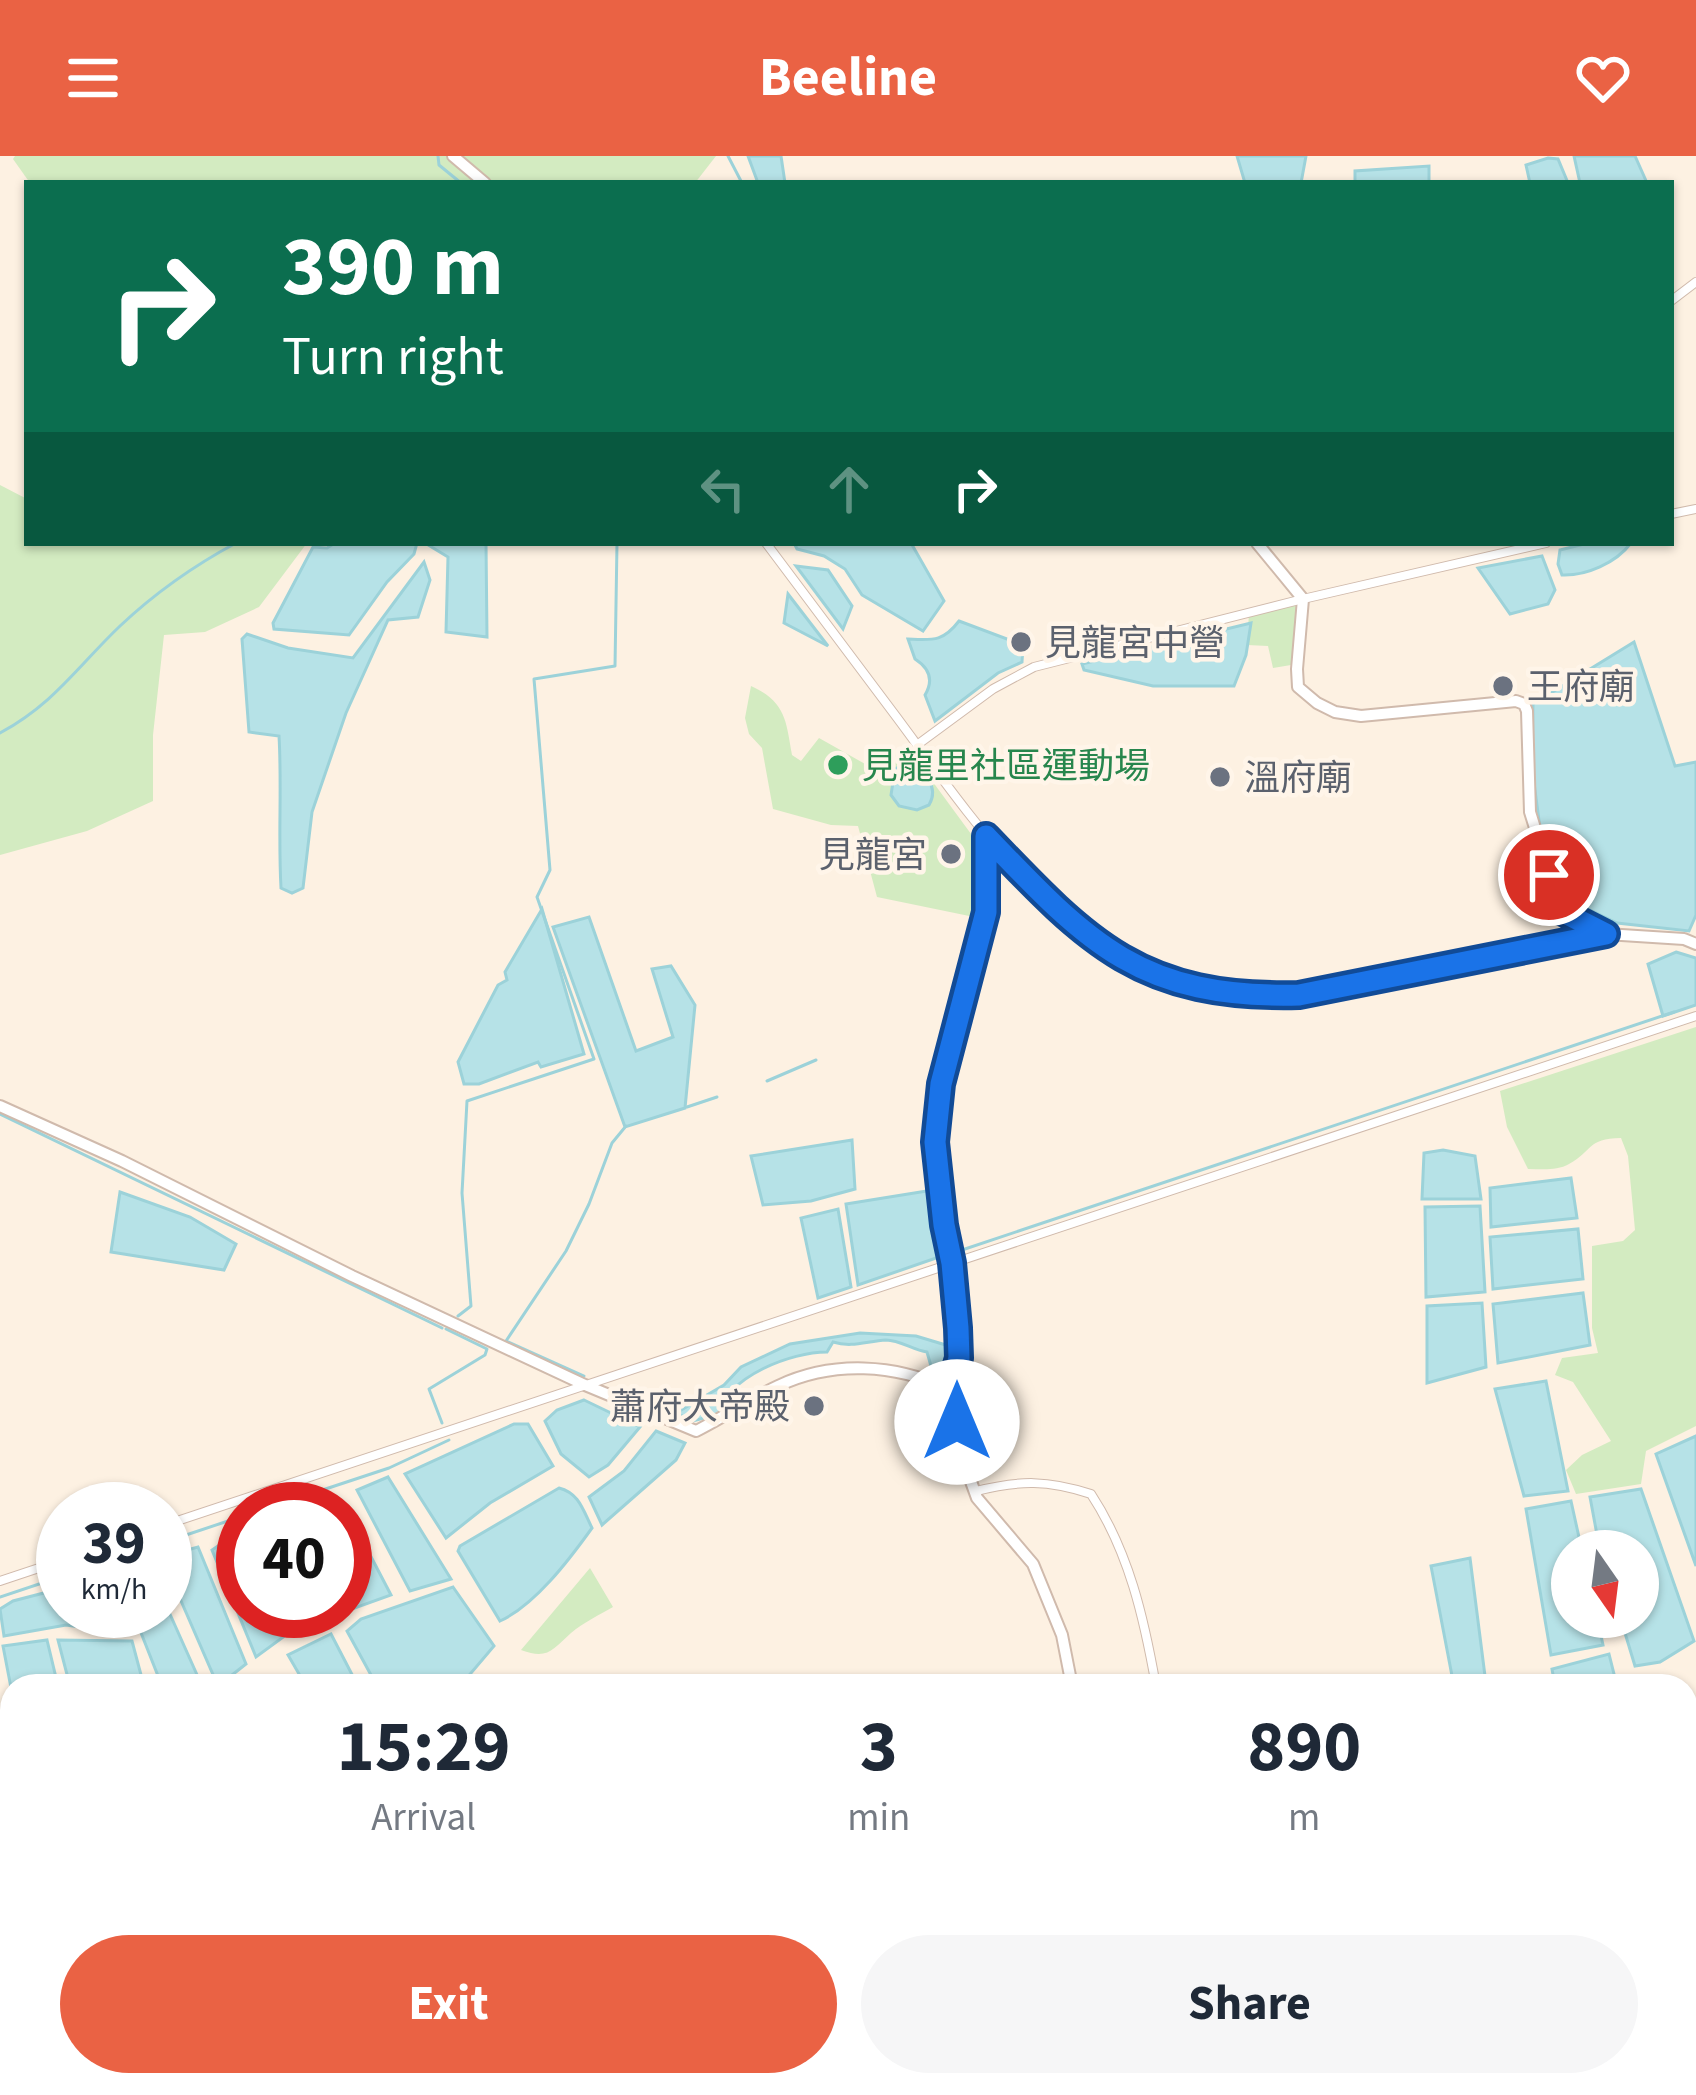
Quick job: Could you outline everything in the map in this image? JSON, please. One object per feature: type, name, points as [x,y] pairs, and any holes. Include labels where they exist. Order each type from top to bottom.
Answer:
[{"type":"street","points":[[453,156],[481,180]]},
{"type":"street","points":[[768,546],[986,836],[1046,899],[1112,953],[1156,975],[1200,990],[1247,996],[1299,995],[1606,934],[1684,939],[1696,944]]},
{"type":"street","points":[[1259,546],[1303,599],[1298,687],[1317,703],[1361,716],[1524,704],[1530,812],[1561,911],[1606,934]]},
{"type":"street","points":[[917,745],[994,689],[1034,667],[1533,546]]},
{"type":"street","points":[[986,836],[986,912],[941,1084],[935,1142],[959,1358],[950,1389],[977,1498],[1033,1564],[1062,1635],[1070,1674]]},
{"type":"street","points":[[192,1517],[1696,1016]]},
{"type":"street","points":[[0,1106],[584,1385],[697,1431],[780,1385],[857,1366],[927,1378],[950,1389]]},
{"type":"street","points":[[976,1490],[1038,1481],[1091,1494],[1126,1560],[1154,1674]]},
{"type":"street","points":[[0,1581],[36,1569]]},
{"type":"green space","points":[[716,156],[697,180],[28,180],[13,159]]},
{"type":"green space","points":[[0,485],[24,497],[24,546],[305,546],[259,607],[205,632],[164,635],[153,735],[153,801],[87,831],[0,855]]},
{"type":"green space","points":[[1303,599],[1297,664],[1273,668],[1268,646],[1247,645],[1249,613]]},
{"type":"green space","points":[[751,686],[778,706],[792,755],[801,761],[819,738],[874,769],[908,748],[985,853],[979,918],[877,897],[858,826],[831,825],[773,809],[762,748],[749,734],[745,718]]},
{"type":"green space","points":[[1696,1027],[1696,1426],[1646,1451],[1641,1484],[1576,1494],[1566,1470],[1582,1455],[1611,1441],[1573,1382],[1555,1375],[1562,1358],[1598,1353],[1592,1328],[1592,1246],[1623,1241],[1635,1230],[1628,1156],[1621,1138],[1610,1139],[1596,1143],[1564,1166],[1528,1169],[1507,1127],[1500,1091]]},
{"type":"green space","points":[[590,1568],[613,1607],[549,1652],[521,1650]]},
{"type":"water","points":[[748,156],[781,156],[785,180],[757,180]]},
{"type":"water","points":[[1237,156],[1306,156],[1302,180],[1244,180]]},
{"type":"water","points":[[1574,156],[1635,156],[1646,180],[1579,180]]},
{"type":"water","points":[[1558,159],[1567,180],[1529,180],[1526,165]]},
{"type":"water","points":[[1429,166],[1429,180],[1355,180],[1355,171]]},
{"type":"water","points":[[416,546],[349,635],[274,629],[313,547]]},
{"type":"water","points":[[430,546],[486,546],[487,637],[446,632],[448,557]]},
{"type":"water","points":[[913,546],[944,601],[923,631],[862,595],[845,569],[824,556],[797,549]]},
{"type":"water","points":[[1628,546],[1600,567],[1562,575],[1560,550]]},
{"type":"water","points":[[1542,556],[1555,590],[1548,604],[1510,614],[1478,568]]},
{"type":"water","points":[[424,562],[430,580],[418,617],[388,620],[346,713],[312,812],[303,888],[292,893],[281,888],[279,736],[249,732],[242,639],[247,634],[288,648],[353,658]]},
{"type":"water","points":[[796,566],[828,570],[852,606],[843,629]]},
{"type":"water","points":[[788,594],[828,646],[784,623]]},
{"type":"water","points":[[959,621],[1023,645],[1022,662],[998,673],[935,721],[925,695],[929,675],[915,659],[908,639],[937,638]]},
{"type":"water","points":[[1251,623],[1234,686],[1153,686],[1084,670],[1082,664]]},
{"type":"water","points":[[1634,642],[1675,766],[1696,762],[1696,915],[1689,931],[1617,923],[1563,897],[1540,828],[1532,768],[1533,704]]},
{"type":"water","points":[[905,764],[924,775],[933,792],[929,805],[917,810],[899,806],[891,795],[895,769]]},
{"type":"water","points":[[542,909],[584,1054],[541,1067],[538,1062],[479,1084],[464,1084],[458,1062]]},
{"type":"water","points":[[589,917],[636,1051],[673,1037],[652,969],[671,966],[695,1005],[685,1108],[625,1127],[553,927]]},
{"type":"water","points":[[1676,952],[1696,958],[1696,1005],[1663,1016],[1648,964]]},
{"type":"water","points":[[852,1140],[855,1189],[811,1201],[763,1205],[751,1156]]},
{"type":"water","points":[[1443,1150],[1475,1156],[1481,1199],[1422,1199],[1424,1153]]},
{"type":"water","points":[[1571,1178],[1577,1218],[1491,1227],[1490,1188]]},
{"type":"water","points":[[933,1190],[942,1256],[858,1285],[846,1204]]},
{"type":"water","points":[[120,1192],[190,1217],[236,1244],[224,1270],[111,1252]]},
{"type":"water","points":[[1480,1206],[1485,1292],[1426,1297],[1425,1207]]},
{"type":"water","points":[[838,1209],[851,1287],[818,1298],[801,1218]]},
{"type":"water","points":[[1578,1229],[1583,1279],[1493,1289],[1490,1237]]},
{"type":"water","points":[[1583,1293],[1590,1345],[1498,1363],[1493,1304]]},
{"type":"water","points":[[1482,1303],[1486,1367],[1427,1383],[1427,1306]]},
{"type":"water","points":[[860,1333],[916,1336],[949,1346],[950,1364],[944,1371],[931,1366],[927,1352],[891,1340],[833,1342],[827,1352],[796,1356],[748,1378],[725,1400],[719,1414],[693,1421],[676,1413],[724,1385],[741,1367],[790,1344]]},
{"type":"water","points":[[1546,1381],[1568,1491],[1524,1496],[1495,1389]]},
{"type":"water","points":[[584,1400],[640,1427],[608,1465],[589,1477],[561,1454],[545,1421],[557,1410]]},
{"type":"water","points":[[514,1424],[528,1424],[553,1466],[490,1503],[446,1538],[405,1474]]},
{"type":"water","points":[[656,1431],[685,1443],[676,1460],[602,1525],[589,1497],[624,1471]]},
{"type":"water","points":[[1696,1436],[1696,1566],[1656,1454]]},
{"type":"water","points":[[388,1477],[451,1579],[410,1591],[372,1519],[372,1484]]},
{"type":"water","points":[[559,1488],[576,1498],[592,1528],[538,1593],[500,1621],[458,1551],[460,1546]]},
{"type":"water","points":[[1641,1489],[1655,1530],[1596,1530],[1590,1497]]},
{"type":"water","points":[[1571,1501],[1577,1530],[1551,1530],[1551,1638],[1602,1638],[1603,1645],[1551,1655],[1526,1509]]},
{"type":"water","points":[[1659,1541],[1694,1641],[1660,1662],[1635,1666],[1627,1638],[1659,1638]]},
{"type":"water","points":[[198,1547],[216,1591],[216,1638],[235,1638],[246,1664],[233,1674],[213,1674],[192,1626],[192,1549]]},
{"type":"water","points":[[1470,1558],[1485,1674],[1452,1674],[1431,1566]]},
{"type":"water","points":[[372,1559],[391,1595],[372,1602]]},
{"type":"water","points":[[453,1587],[494,1646],[470,1674],[370,1674],[351,1638],[372,1638],[372,1615]]},
{"type":"water","points":[[36,1595],[36,1630],[4,1636],[0,1609]]},
{"type":"water","points":[[143,1638],[181,1638],[197,1674],[157,1674]]},
{"type":"water","points":[[248,1638],[282,1638],[256,1657]]},
{"type":"water","points":[[323,1638],[333,1638],[352,1674],[299,1674],[288,1655]]},
{"type":"water","points":[[47,1640],[55,1674],[8,1674],[3,1646]]},
{"type":"water","points":[[58,1640],[132,1641],[141,1674],[67,1674]]},
{"type":"water","points":[[1609,1654],[1614,1674],[1553,1674],[1552,1669]]},
{"type":"waterway","points":[[438,156],[439,165],[457,180]]},
{"type":"waterway","points":[[728,156],[740,180]]},
{"type":"waterway","points":[[0,733],[51,697],[147,603],[231,546]]},
{"type":"waterway","points":[[458,1316],[471,1306],[462,1193],[467,1101],[594,1059],[537,897],[550,870],[534,679],[615,666],[617,546]]},
{"type":"waterway","points":[[959,1251],[1674,1012]]},
{"type":"waterway","points":[[767,1081],[816,1060]]},
{"type":"waterway","points":[[687,1107],[717,1097]]},
{"type":"waterway","points":[[0,1114],[442,1328]]},
{"type":"waterway","points":[[584,1376],[506,1341],[566,1251],[612,1143],[626,1126]]},
{"type":"waterway","points":[[442,1423],[429,1389],[485,1355],[487,1349],[446,1329]]},
{"type":"waterway","points":[[347,1482],[449,1440]]},
{"type":"waterway","points":[[192,1533],[216,1525]]},
{"type":"waterway","points":[[0,1597],[36,1585]]},
{"type":"place","name":"見龍宮中營","points":[[1021,642]]},
{"type":"place","name":"王府廟","points":[[1503,686]]},
{"type":"place","name":"見龍里社區運動場","points":[[838,765]]},
{"type":"place","name":"溫府廟","points":[[1220,777]]},
{"type":"place","name":"見龍宮","points":[[951,854]]},
{"type":"place","name":"蕭府大帝殿","points":[[814,1406]]},
{"type":"route","points":[[957,1422],[950,1389],[959,1358],[958,1328],[935,1142],[941,1084],[986,912],[986,836],[1046,899],[1112,953],[1200,990],[1247,996],[1299,995],[1606,934],[1561,911],[1549,875]]}]
